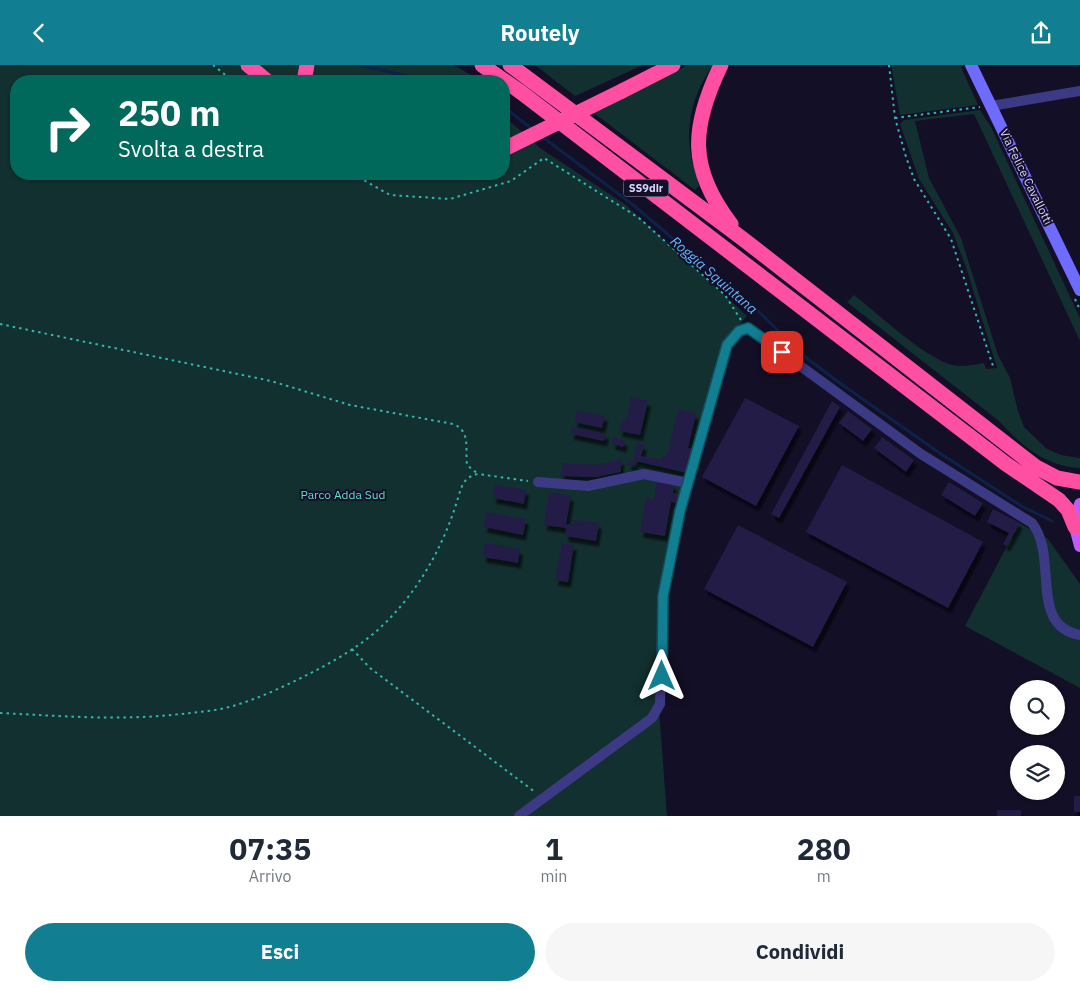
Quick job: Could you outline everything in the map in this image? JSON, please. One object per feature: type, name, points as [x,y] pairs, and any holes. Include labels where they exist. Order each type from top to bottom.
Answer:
[{"type":"highway","points":[[248,65],[260,75]]},
{"type":"highway","name":"SS9dir","points":[[482,65],[496,75]]},
{"type":"highway","name":"SS9dir","points":[[510,65],[743,239],[1036,467],[1057,477],[1080,482]]},
{"type":"highway","points":[[510,146],[673,65]]},
{"type":"highway","points":[[721,65],[707,94],[700,124],[698,153],[705,182],[717,205],[743,239]]},
{"type":"highway","name":"SS9dir","points":[[510,85],[1006,464],[1059,500],[1068,510],[1075,527]]},
{"type":"main road","points":[[1080,504],[1075,527],[1080,546]]},
{"type":"street","name":"Via Felice Cavallotti","points":[[972,65],[1080,290]]},
{"type":"street","points":[[991,106],[1080,91]]},
{"type":"street","points":[[519,816],[652,718],[660,704],[663,596],[688,483],[727,345],[734,336],[746,328],[921,454],[1032,523],[1038,530],[1043,547],[1052,617],[1070,633],[1080,635]]},
{"type":"street","points":[[538,482],[588,485],[644,474],[688,483]]},
{"type":"path","points":[[213,65],[226,75]]},
{"type":"path","points":[[888,65],[895,118],[914,179],[951,239],[993,366]]},
{"type":"path","points":[[895,118],[991,106]]},
{"type":"path","points":[[364,180],[390,195],[450,199],[511,181],[544,157],[639,218],[725,295],[746,328]]},
{"type":"path","points":[[0,324],[270,381],[350,405],[453,423],[461,427],[465,433],[467,465],[478,474]]},
{"type":"path","points":[[0,713],[139,719],[207,711],[231,706],[272,691],[322,667],[365,641],[391,617],[419,581],[437,552],[451,523],[462,483],[469,476],[478,474],[538,482]]},
{"type":"path","points":[[352,649],[370,668],[543,799]]},
{"type":"green space","name":"Parco Adda Sud","points":[[0,65],[454,65],[471,75],[10,75],[10,180],[510,180],[510,121],[540,148],[626,205],[747,316],[725,341],[676,511],[658,597],[658,696],[667,816],[0,816]]},
{"type":"green space","points":[[535,65],[643,65],[575,96]]},
{"type":"green space","points":[[688,65],[713,65],[696,97],[690,119],[689,143],[699,186],[695,190],[594,113]]},
{"type":"green space","points":[[891,65],[960,65],[978,105],[900,115]]},
{"type":"green space","points":[[980,110],[991,127],[1080,318],[1080,341],[974,114],[915,121],[929,178],[961,238],[998,355],[1010,378],[1024,427],[1047,449],[1061,455],[1080,458],[1080,468],[1056,463],[1035,453],[1016,439],[999,421],[847,302],[854,295],[913,343],[949,364],[962,366],[984,363],[986,369],[997,368],[966,267],[953,233],[919,179],[900,124],[904,120]]},
{"type":"green space","points":[[1019,523],[1048,539],[1080,584],[1080,688],[965,626]]},
{"type":"building","points":[[631,397],[648,401],[640,435],[619,431],[622,420],[626,421]]},
{"type":"building","points":[[745,398],[799,426],[756,506],[702,477]]},
{"type":"building","points":[[832,401],[840,407],[779,518],[771,514]]},
{"type":"building","points":[[678,409],[696,414],[688,448],[693,449],[687,473],[636,461],[635,465],[628,465],[629,460],[633,461],[637,443],[644,445],[641,456],[661,460],[662,455],[667,456]]},
{"type":"building","points":[[577,410],[605,416],[602,428],[574,422]]},
{"type":"building","points":[[848,411],[872,429],[863,441],[839,423]]},
{"type":"building","points":[[572,427],[606,434],[604,441],[571,434]]},
{"type":"building","points":[[613,437],[625,441],[623,447],[612,444]]},
{"type":"building","points":[[882,437],[914,460],[906,472],[874,448]]},
{"type":"building","points":[[621,459],[621,472],[596,477],[560,476],[563,463],[597,465]]},
{"type":"building","points":[[842,465],[983,542],[948,608],[806,532]]},
{"type":"building","points":[[657,481],[674,484],[673,493],[679,494],[677,503],[671,502],[665,536],[640,532],[646,498],[654,499]]},
{"type":"building","points":[[949,482],[983,503],[975,516],[941,495]]},
{"type":"building","points":[[495,485],[526,490],[524,504],[493,498]]},
{"type":"building","points":[[549,492],[571,496],[566,524],[573,525],[574,520],[599,523],[596,541],[565,536],[566,528],[544,525]]},
{"type":"building","points":[[993,509],[1020,523],[1007,546],[1003,544],[1009,533],[987,522]]},
{"type":"building","points":[[487,512],[526,519],[523,535],[484,527]]},
{"type":"building","points":[[738,525],[847,582],[813,647],[704,589]]},
{"type":"building","points":[[485,543],[520,549],[518,563],[483,557]]},
{"type":"building","points":[[562,543],[574,545],[568,582],[555,580]]},
{"type":"building","points":[[1074,796],[1080,796],[1080,812],[1074,812]]},
{"type":"building","points":[[997,810],[1021,810],[1021,816],[997,816]]},
{"type":"waterway","name":"Roggia Squintana","points":[[361,65],[403,75]]},
{"type":"waterway","name":"Roggia Squintana","points":[[510,112],[532,129]]},
{"type":"waterway","name":"Roggia Squintana","points":[[541,136],[632,204],[755,308],[804,356],[837,381],[941,454],[1023,507],[1052,521]]},
{"type":"route","points":[[662,676],[663,596],[680,511],[727,345],[739,331],[748,328],[782,352]]}]
